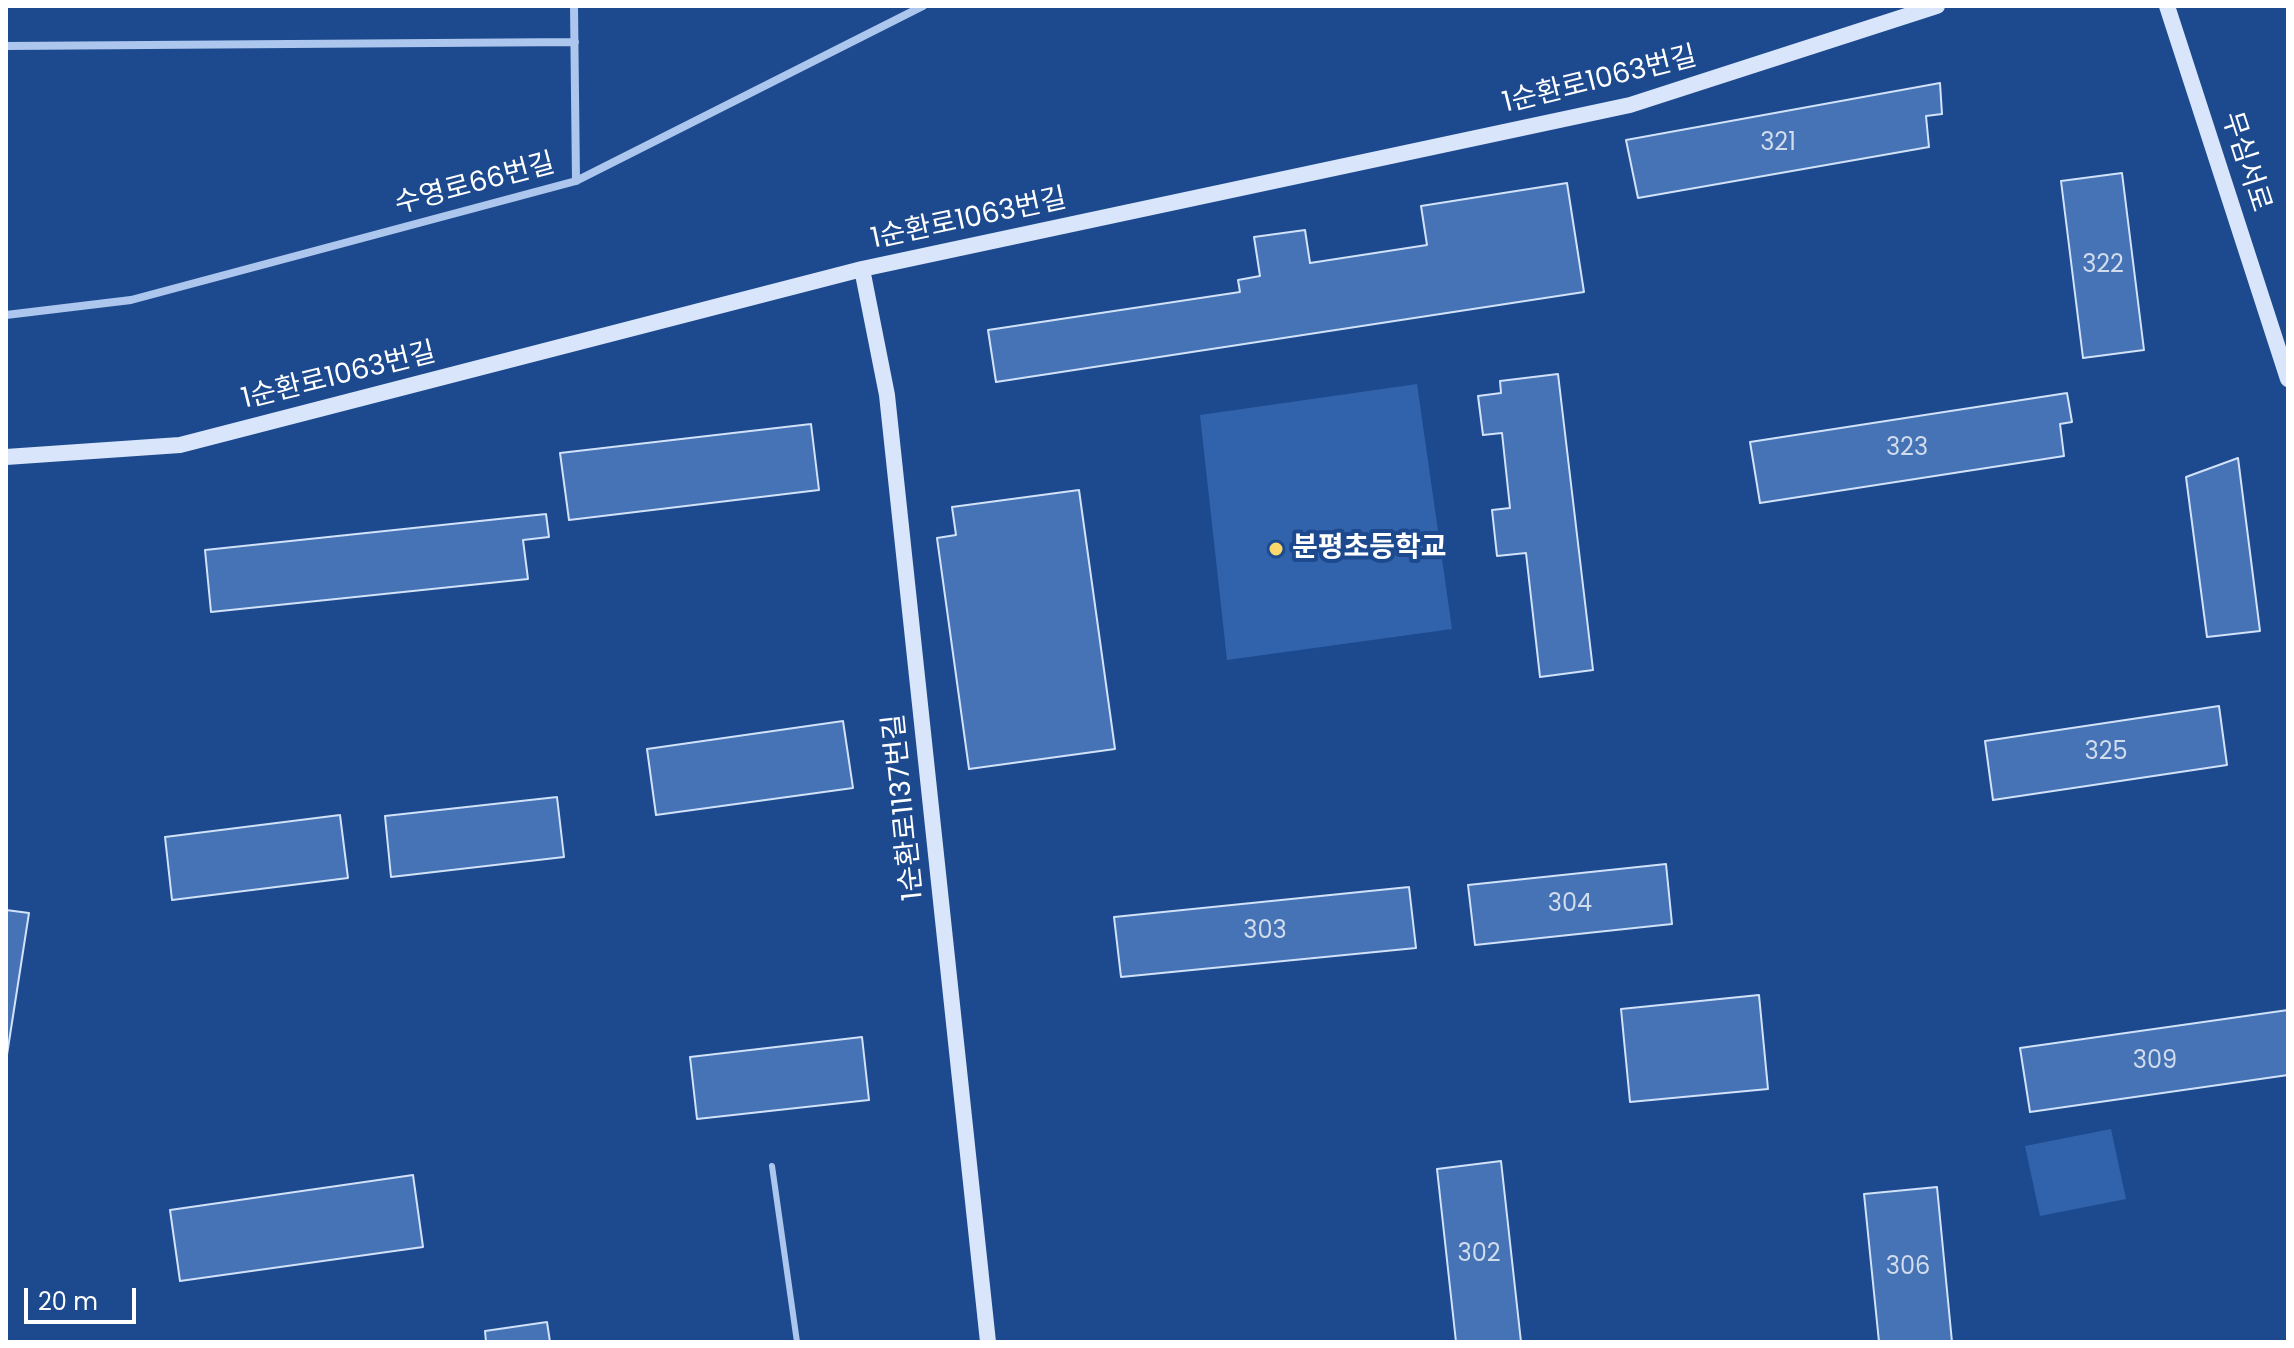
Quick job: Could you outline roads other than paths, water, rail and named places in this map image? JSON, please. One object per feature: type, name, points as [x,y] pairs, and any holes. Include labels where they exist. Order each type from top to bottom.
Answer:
[{"type":"street","points":[[574,6],[576,181]]},
{"type":"street","name":"수영로66번길","points":[[6,315],[131,300],[576,181],[923,6]]},
{"type":"street","name":"1순환로1063번길","points":[[6,457],[180,445],[862,269],[1630,105],[1937,6]]},
{"type":"street","name":"무심서로","points":[[2167,6],[2288,379]]},
{"type":"street","points":[[6,46],[575,42]]},
{"type":"street","name":"1순환로1137번길","points":[[862,269],[887,395],[988,1342]]},
{"type":"lane","points":[[772,1166],[797,1342]]},
{"type":"place","name":"분평초등학교","points":[[1276,549]]}]
